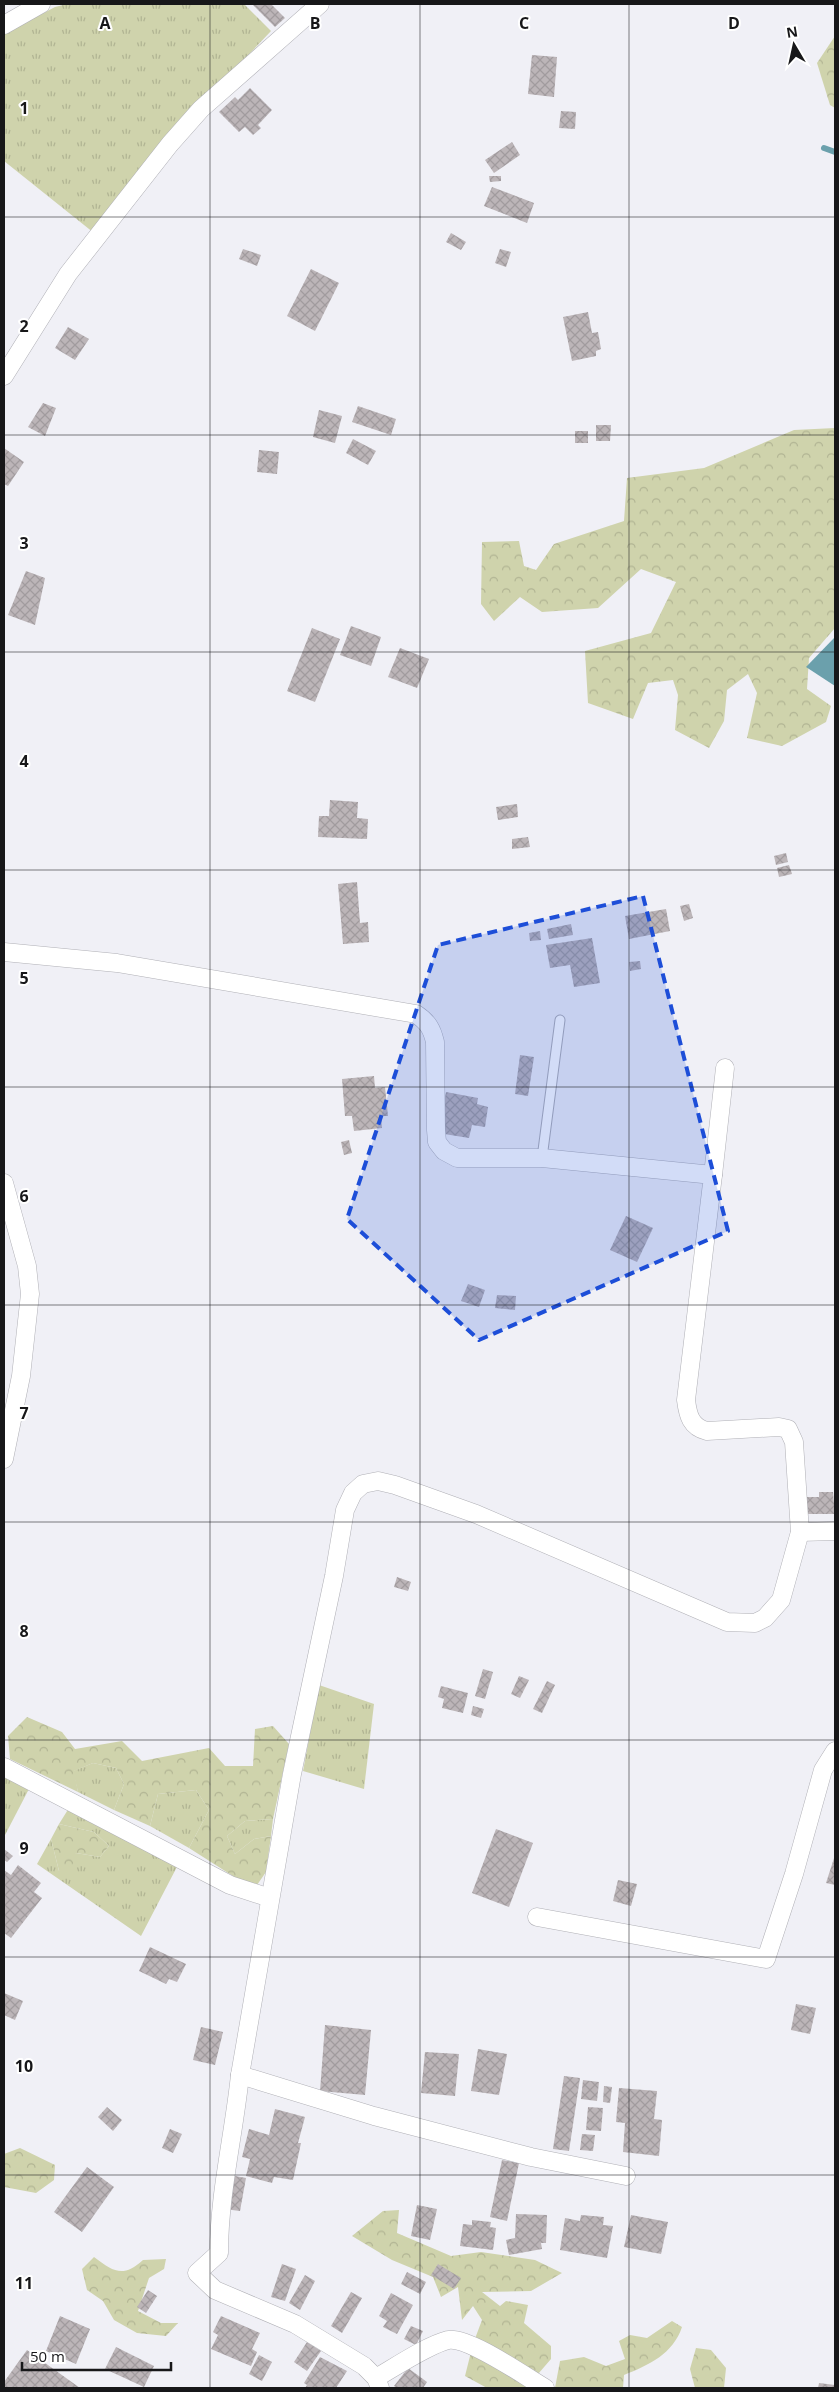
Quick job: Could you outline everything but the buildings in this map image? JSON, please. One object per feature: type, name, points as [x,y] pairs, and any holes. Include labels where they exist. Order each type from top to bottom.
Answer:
[{"type":"street","points":[[4,25],[41,4]]},
{"type":"street","points":[[4,376],[68,274],[170,144],[201,109],[320,4]]},
{"type":"street","points":[[4,952],[117,963],[416,1014],[429,1026],[435,1042],[436,1130],[437,1142],[444,1152],[457,1158],[542,1158],[713,1175]]},
{"type":"street","points":[[545,2388],[478,2349],[457,2340],[449,2340],[432,2347],[378,2383],[364,2366],[295,2324],[215,2290],[197,2273],[219,2253],[219,2224],[236,2118],[240,2075],[270,1898],[292,1774],[334,1576],[345,1510],[352,1493],[362,1484],[378,1481],[395,1485],[476,1514],[727,1622],[755,1623],[765,1618],[781,1600],[800,1532],[794,1442],[788,1429],[779,1426],[708,1432],[698,1429],[688,1413],[686,1400],[725,1068]]},
{"type":"street","points":[[4,1183],[27,1266],[30,1294],[20,1376],[4,1459]]},
{"type":"street","points":[[800,1532],[835,1531]]},
{"type":"street","points":[[537,1917],[766,1959],[794,1874],[823,1770],[835,1751]]},
{"type":"street","points":[[4,1767],[230,1885],[270,1898]]},
{"type":"street","points":[[240,2075],[374,2116],[531,2157],[626,2176]]},
{"type":"lane","points":[[542,1158],[560,1020]]},
{"type":"highlighted area","points":[[643,896],[728,1231],[479,1340],[347,1219],[438,945]]},
{"type":"green space","points":[[67,4],[244,4],[271,31],[174,134],[94,233],[4,161],[4,34],[55,7]]},
{"type":"green space","points":[[835,36],[835,108],[830,105],[817,63]]},
{"type":"green space","points":[[835,428],[835,628],[809,658],[807,689],[831,706],[826,722],[782,746],[747,738],[757,693],[748,674],[727,690],[724,721],[709,748],[675,730],[678,695],[673,680],[648,683],[633,719],[588,703],[585,651],[651,633],[676,582],[641,569],[598,608],[542,612],[520,597],[494,621],[481,604],[482,542],[519,541],[524,566],[536,570],[554,544],[624,521],[627,478],[704,468],[794,430]]},
{"type":"green space","points":[[319,1685],[374,1704],[364,1789],[303,1771]]},
{"type":"green space","points":[[27,1717],[62,1732],[75,1749],[122,1741],[142,1761],[209,1748],[225,1766],[253,1766],[255,1729],[273,1726],[289,1744],[273,1819],[245,1821],[227,1836],[235,1854],[254,1839],[271,1836],[266,1872],[257,1885],[236,1878],[189,1848],[209,1810],[196,1790],[158,1794],[150,1826],[114,1810],[124,1784],[116,1768],[93,1763],[74,1771],[78,1792],[10,1759],[8,1736]]},
{"type":"green space","points":[[93,1763],[116,1768],[124,1784],[114,1810],[78,1792],[73,1771]]},
{"type":"green space","points":[[4,1775],[30,1787],[4,1837]]},
{"type":"green space","points":[[196,1790],[209,1810],[189,1848],[150,1826],[158,1794]]},
{"type":"green space","points":[[69,1808],[179,1863],[141,1936],[37,1864],[51,1839],[59,1871],[76,1853],[100,1857],[109,1846],[94,1832],[59,1824]]},
{"type":"green space","points":[[273,1819],[271,1836],[254,1839],[235,1854],[227,1836],[245,1821]]},
{"type":"green space","points":[[59,1824],[94,1832],[109,1846],[100,1857],[76,1853],[73,1869],[59,1871],[51,1839]]},
{"type":"green space","points":[[20,2148],[55,2165],[54,2180],[36,2193],[4,2187],[4,2154]]},
{"type":"green space","points":[[399,2210],[397,2233],[451,2256],[481,2252],[535,2260],[562,2273],[531,2291],[482,2292],[500,2306],[506,2301],[528,2305],[524,2323],[551,2346],[551,2359],[526,2388],[487,2388],[465,2376],[473,2344],[482,2320],[473,2306],[462,2320],[458,2287],[441,2297],[433,2277],[392,2260],[352,2236],[383,2211]]},
{"type":"green space","points":[[94,2257],[118,2271],[130,2269],[143,2260],[166,2259],[164,2269],[149,2278],[138,2311],[161,2323],[178,2323],[166,2336],[137,2333],[114,2320],[103,2301],[87,2290],[82,2269]]},
{"type":"green space","points":[[672,2321],[682,2327],[673,2344],[651,2363],[624,2375],[623,2388],[555,2388],[560,2361],[584,2357],[606,2366],[625,2359],[619,2341],[630,2335],[647,2338]]},
{"type":"green space","points":[[696,2348],[711,2350],[726,2368],[724,2388],[695,2388],[690,2369]]},
{"type":"water","points":[[835,637],[835,686],[806,667]]},
{"type":"waterway","points":[[824,148],[835,152]]}]
